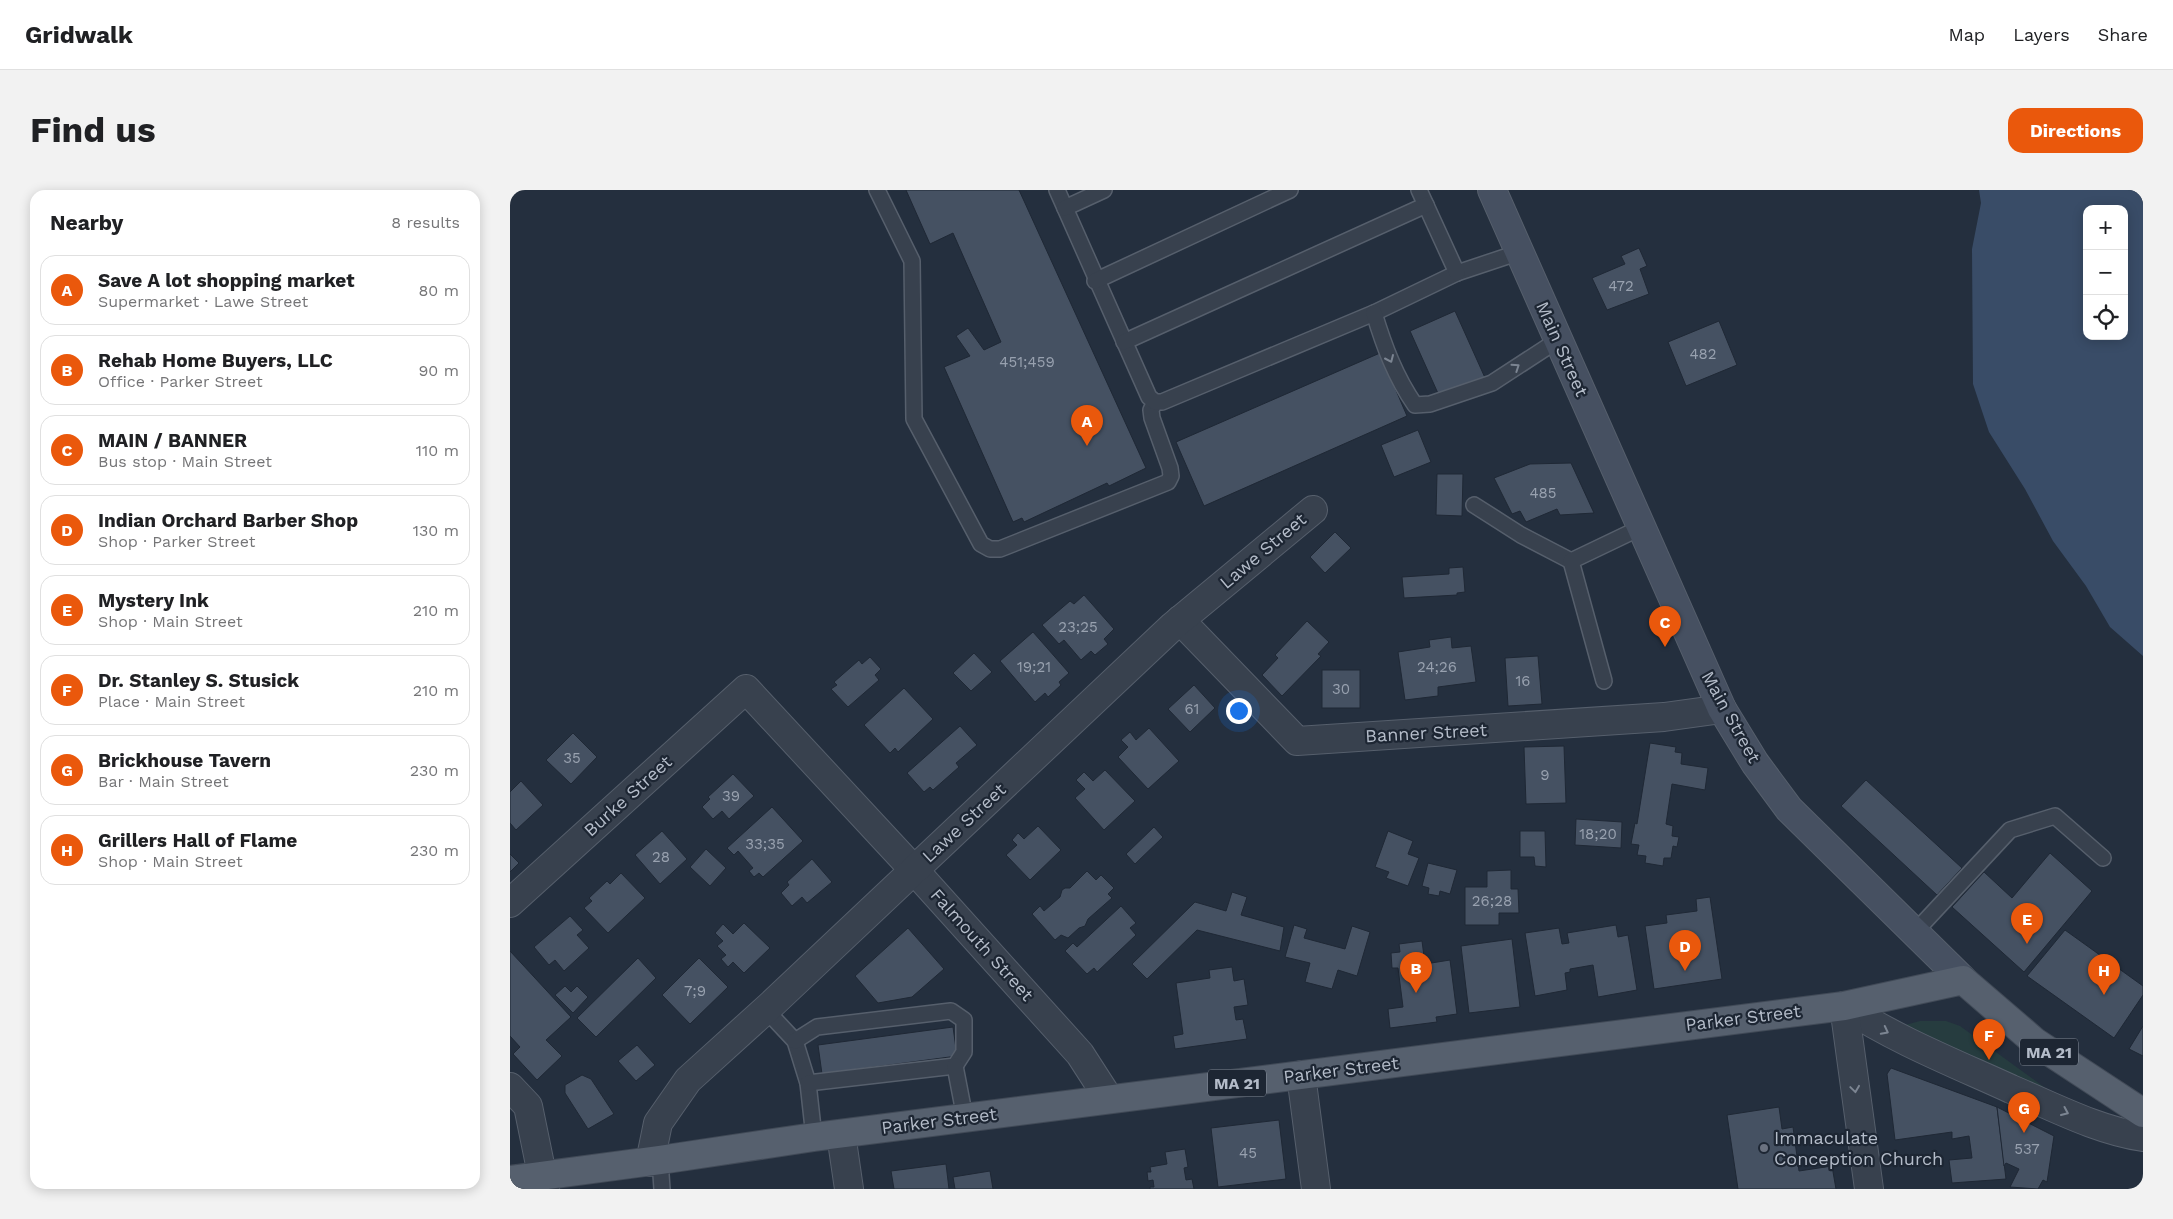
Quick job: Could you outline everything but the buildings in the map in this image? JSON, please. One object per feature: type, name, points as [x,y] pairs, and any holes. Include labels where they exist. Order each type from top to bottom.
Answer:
[{"type":"main road","name":"Main Street","points":[[1492,190],[1722,709],[1759,769],[1789,809],[1962,980],[2035,1042],[2143,1113]]},
{"type":"main road","name":"Parker Street","points":[[510,1180],[544,1183],[655,1161],[828,1136],[1844,1006],[1962,980]]},
{"type":"street","name":"Lawe Street","points":[[655,1161],[658,1123],[688,1080],[766,1010],[1180,620],[1313,510]]},
{"type":"street","name":"Banner Street","points":[[1180,620],[1297,741],[1654,718],[1722,709]]},
{"type":"street","name":"Falmouth Street","points":[[746,689],[914,870],[1080,1054],[1109,1099]]},
{"type":"street","name":"Burke Street","points":[[510,903],[746,689]]},
{"type":"street","points":[[1844,1006],[1885,1032],[2058,1109],[2121,1134],[2143,1137]]},
{"type":"street","points":[[1844,1006],[1869,1189]]},
{"type":"street","points":[[1300,1075],[1316,1189]]},
{"type":"street","points":[[510,1087],[528,1106],[544,1183]]},
{"type":"street","points":[[828,1136],[849,1189]]},
{"type":"lane","points":[[877,190],[912,261],[914,419],[981,544],[990,549],[1000,550],[1168,482],[1171,476],[1170,468],[1152,418],[1155,402]]},
{"type":"lane","points":[[1056,190],[1095,281],[1149,398],[1155,402],[1162,402],[1374,313],[1457,273],[1520,252]]},
{"type":"lane","points":[[1065,208],[1104,190]]},
{"type":"lane","points":[[1095,281],[1290,190]]},
{"type":"lane","points":[[1419,190],[1457,273]]},
{"type":"lane","points":[[1124,342],[1426,205]]},
{"type":"lane","points":[[1374,313],[1387,353],[1403,387],[1415,405],[1430,404],[1492,383],[1558,340]]},
{"type":"lane","points":[[1474,504],[1521,535],[1571,561],[1604,681]]},
{"type":"lane","points":[[1571,561],[1642,527]]},
{"type":"lane","points":[[1914,933],[2010,830],[2055,816],[2103,858]]},
{"type":"lane","points":[[766,1010],[794,1041],[828,1136]]},
{"type":"lane","points":[[794,1041],[817,1026],[951,1011],[964,1020],[964,1052],[955,1066],[965,1118]]},
{"type":"lane","points":[[808,1083],[955,1066]]},
{"type":"lane","points":[[655,1161],[662,1189]]},
{"type":"green space","points":[[1920,1021],[1946,1021],[1960,1026],[2044,1087],[2044,1090],[1898,1027]]},
{"type":"water","points":[[1979,190],[2143,190],[2143,656],[2110,627],[2086,586],[2053,541],[2025,489],[1989,432],[1973,384],[1972,249],[1981,203]]},
{"type":"place","name":"Save A lot shopping market","points":[[1087,446]]},
{"type":"place","name":"MAIN / BANNER","points":[[1665,647]]},
{"type":"place","name":"Mystery Ink","points":[[2027,944]]},
{"type":"place","name":"Indian Orchard Barber Shop","points":[[1685,971]]},
{"type":"place","name":"Rehab Home Buyers, LLC","points":[[1416,993]]},
{"type":"place","name":"Grillers Hall of Flame","points":[[2104,995]]},
{"type":"place","name":"Dr. Stanley S. Stusick","points":[[1989,1060]]},
{"type":"place","name":"Brickhouse Tavern","points":[[2024,1133]]},
{"type":"place","name":"Immaculate Conception Church","points":[[1764,1148]]}]
